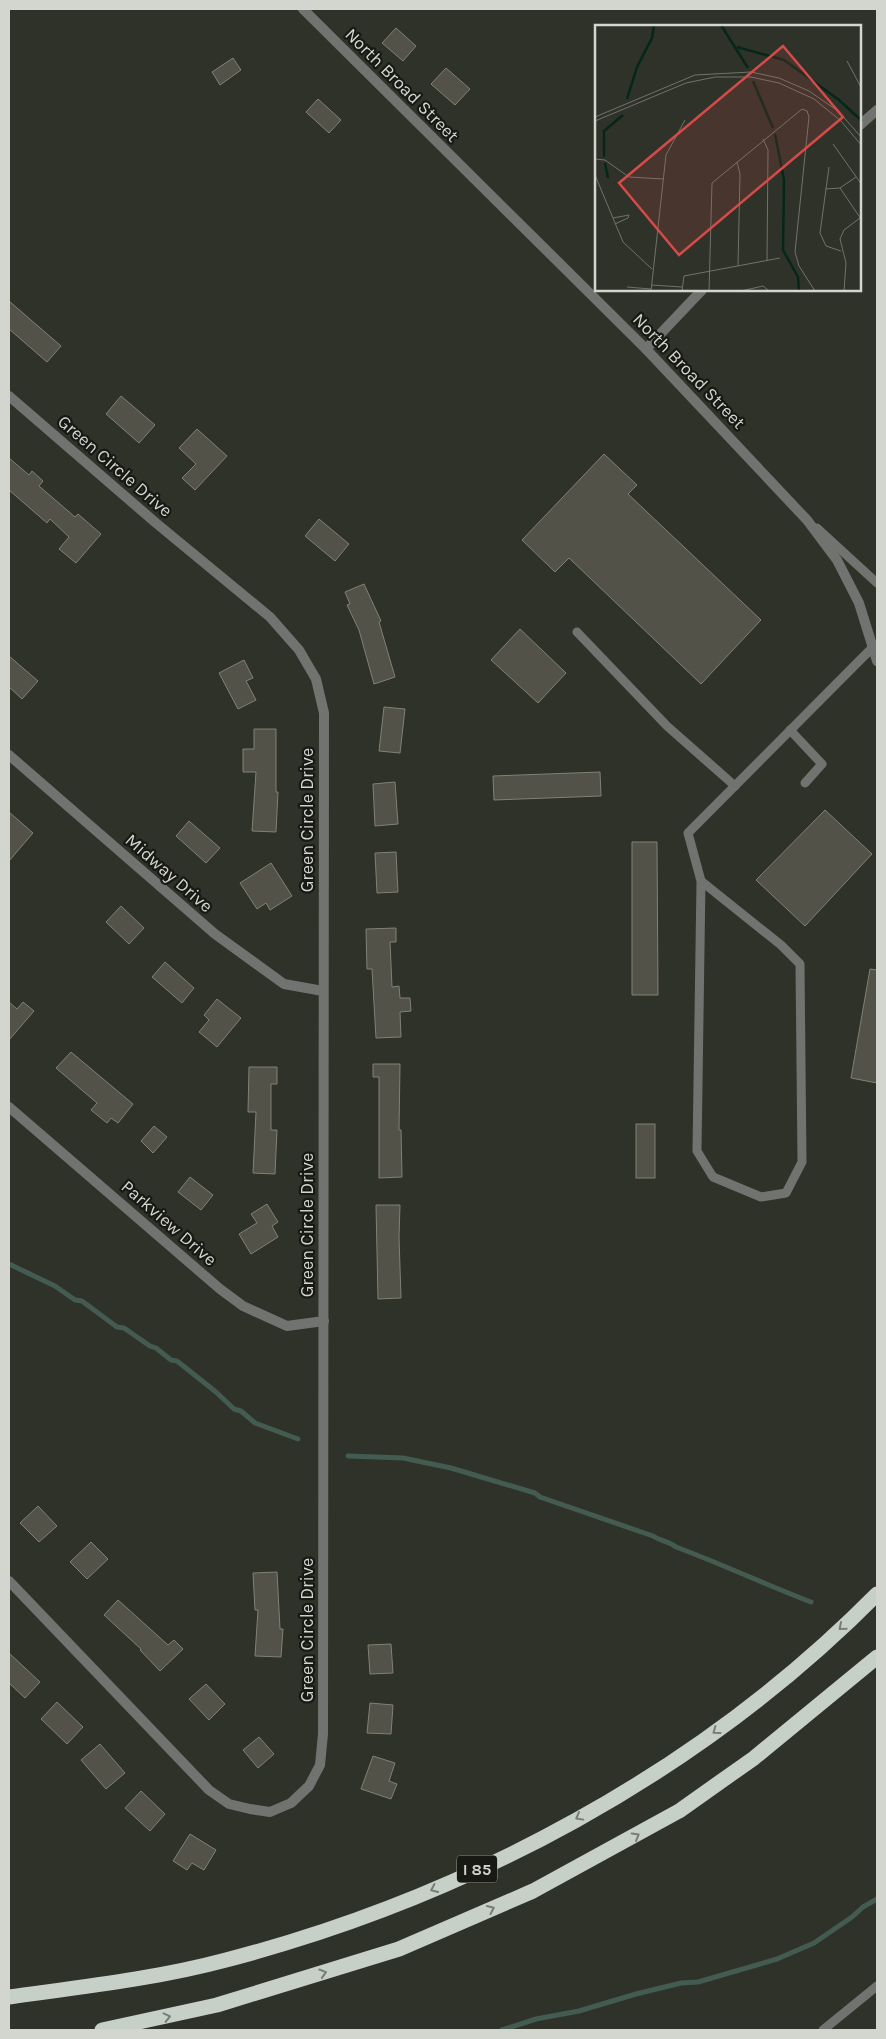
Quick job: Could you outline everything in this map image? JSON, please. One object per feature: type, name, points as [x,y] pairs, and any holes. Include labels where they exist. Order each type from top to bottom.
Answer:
[{"type":"highway","name":"I 85","points":[[9,1997],[137,1979],[225,1960],[314,1934],[427,1892],[538,1841],[644,1780],[720,1729],[791,1673],[877,1594]]},
{"type":"highway","name":"I 85","points":[[102,2030],[217,2005],[399,1949],[533,1891],[679,1811],[754,1758],[877,1656]]},
{"type":"street","name":"North Broad Street","points":[[303,9],[646,349],[807,520],[837,560],[859,603],[877,661]]},
{"type":"street","points":[[861,125],[877,110]]},
{"type":"street","points":[[646,349],[701,291]]},
{"type":"street","name":"Green Circle Drive","points":[[9,396],[156,523],[270,617],[299,650],[316,678],[324,713],[323,1734],[320,1765],[309,1786],[291,1803],[270,1812],[229,1804],[209,1790],[9,1581]]},
{"type":"street","name":"Midway Drive","points":[[9,755],[214,934],[284,984],[323,991]]},
{"type":"street","name":"Parkview Drive","points":[[9,1107],[220,1289],[243,1306],[287,1326],[324,1321]]},
{"type":"lane","points":[[807,520],[877,583]]},
{"type":"lane","points":[[577,632],[667,726],[735,786]]},
{"type":"lane","points":[[701,881],[781,945],[800,964],[802,1162],[786,1193],[760,1197],[713,1177],[697,1151],[701,881],[688,833],[873,647]]},
{"type":"lane","points":[[790,730],[822,764],[804,783]]},
{"type":"lane","points":[[823,2030],[877,1986]]},
{"type":"building","points":[[396,28],[416,46],[403,61],[382,43]]},
{"type":"building","points":[[233,58],[241,70],[220,85],[212,72]]},
{"type":"building","points":[[446,68],[470,89],[455,105],[431,84]]},
{"type":"building","points":[[318,99],[341,120],[329,133],[306,112]]},
{"type":"building","points":[[9,301],[61,346],[47,362],[9,329]]},
{"type":"building","points":[[121,396],[155,425],[139,443],[106,414]]},
{"type":"building","points":[[197,429],[227,456],[195,490],[182,478],[196,464],[179,448]]},
{"type":"building","points":[[604,454],[637,485],[628,494],[761,620],[701,684],[569,558],[555,572],[522,540]]},
{"type":"building","points":[[9,458],[29,475],[32,471],[43,481],[39,486],[75,517],[78,514],[101,534],[76,563],[59,549],[69,537],[50,519],[47,523],[9,490]]},
{"type":"building","points":[[319,519],[349,544],[335,561],[305,536]]},
{"type":"building","points":[[364,584],[381,621],[379,622],[395,677],[374,684],[359,630],[347,605],[350,604],[345,592]]},
{"type":"building","points":[[520,629],[566,673],[538,703],[491,660]]},
{"type":"building","points":[[9,656],[38,681],[22,699],[9,687]]},
{"type":"building","points":[[244,660],[253,678],[246,681],[256,700],[238,709],[219,673]]},
{"type":"building","points":[[384,707],[405,709],[400,753],[379,751]]},
{"type":"building","points":[[254,729],[276,729],[276,792],[278,792],[276,832],[252,831],[256,772],[243,772],[243,749],[254,749]]},
{"type":"building","points":[[600,772],[601,796],[494,800],[493,776]]},
{"type":"building","points":[[395,782],[398,824],[375,826],[373,784]]},
{"type":"building","points":[[825,810],[872,854],[805,926],[756,880]]},
{"type":"building","points":[[9,812],[33,833],[9,861]]},
{"type":"building","points":[[189,821],[220,848],[206,863],[176,836]]},
{"type":"building","points":[[632,842],[657,842],[658,995],[632,995]]},
{"type":"building","points":[[396,852],[398,892],[377,893],[375,853]]},
{"type":"building","points":[[271,863],[292,896],[270,910],[266,903],[257,909],[240,883]]},
{"type":"building","points":[[121,906],[144,928],[129,944],[106,922]]},
{"type":"building","points":[[396,928],[396,942],[390,942],[392,987],[399,986],[400,998],[410,998],[411,1011],[400,1012],[401,1037],[376,1038],[372,969],[367,969],[366,929]]},
{"type":"building","points":[[165,962],[194,988],[182,1003],[152,977]]},
{"type":"building","points":[[870,969],[877,970],[877,1083],[851,1078]]},
{"type":"building","points":[[217,999],[241,1018],[217,1047],[199,1032],[209,1020],[204,1015]]},
{"type":"building","points":[[9,1002],[17,1009],[23,1002],[34,1011],[9,1040]]},
{"type":"building","points":[[71,1052],[133,1104],[118,1123],[111,1118],[107,1123],[91,1110],[97,1103],[56,1068]]},
{"type":"building","points":[[373,1064],[400,1064],[399,1130],[401,1130],[402,1177],[379,1178],[379,1077],[373,1077]]},
{"type":"building","points":[[249,1067],[277,1067],[277,1084],[271,1084],[271,1130],[277,1130],[275,1174],[253,1173],[256,1112],[248,1112]]},
{"type":"building","points":[[636,1124],[655,1124],[655,1178],[636,1178]]},
{"type":"building","points":[[154,1126],[167,1137],[153,1153],[141,1141]]},
{"type":"building","points":[[190,1177],[213,1195],[201,1210],[178,1192]]},
{"type":"building","points":[[267,1204],[278,1222],[272,1226],[278,1237],[251,1254],[239,1234],[257,1223],[251,1214]]},
{"type":"building","points":[[376,1205],[400,1205],[401,1298],[378,1299]]},
{"type":"building","points":[[38,1506],[57,1526],[39,1542],[20,1523]]},
{"type":"building","points":[[91,1542],[108,1559],[87,1579],[70,1562]]},
{"type":"building","points":[[277,1572],[280,1629],[283,1629],[281,1657],[255,1656],[258,1610],[255,1610],[253,1573]]},
{"type":"building","points":[[118,1600],[168,1645],[174,1640],[183,1649],[160,1671],[141,1649],[104,1615]]},
{"type":"building","points":[[391,1644],[393,1673],[370,1674],[368,1645]]},
{"type":"building","points":[[9,1653],[40,1682],[25,1698],[9,1683]]},
{"type":"building","points":[[206,1684],[225,1704],[209,1720],[189,1699]]},
{"type":"building","points":[[57,1702],[83,1727],[67,1744],[41,1719]]},
{"type":"building","points":[[370,1703],[393,1705],[391,1734],[367,1733]]},
{"type":"building","points":[[259,1737],[274,1754],[258,1768],[243,1750]]},
{"type":"building","points":[[100,1744],[125,1773],[106,1789],[81,1760]]},
{"type":"building","points":[[373,1756],[395,1763],[389,1781],[397,1784],[391,1799],[361,1789]]},
{"type":"building","points":[[141,1791],[165,1814],[150,1831],[125,1808]]},
{"type":"building","points":[[190,1834],[216,1850],[204,1870],[192,1863],[187,1870],[173,1861]]},
{"type":"waterway","points":[[9,1264],[55,1286],[75,1300],[82,1301],[117,1327],[124,1328],[171,1360],[177,1361],[234,1409],[241,1411],[255,1423],[298,1439]]},
{"type":"waterway","points":[[348,1456],[403,1458],[451,1468],[535,1493],[540,1497],[653,1536],[811,1602]]},
{"type":"waterway","points":[[502,2030],[536,2019],[579,2011],[636,1994],[681,1983],[698,1982],[777,1959],[814,1943],[877,1899]]}]
